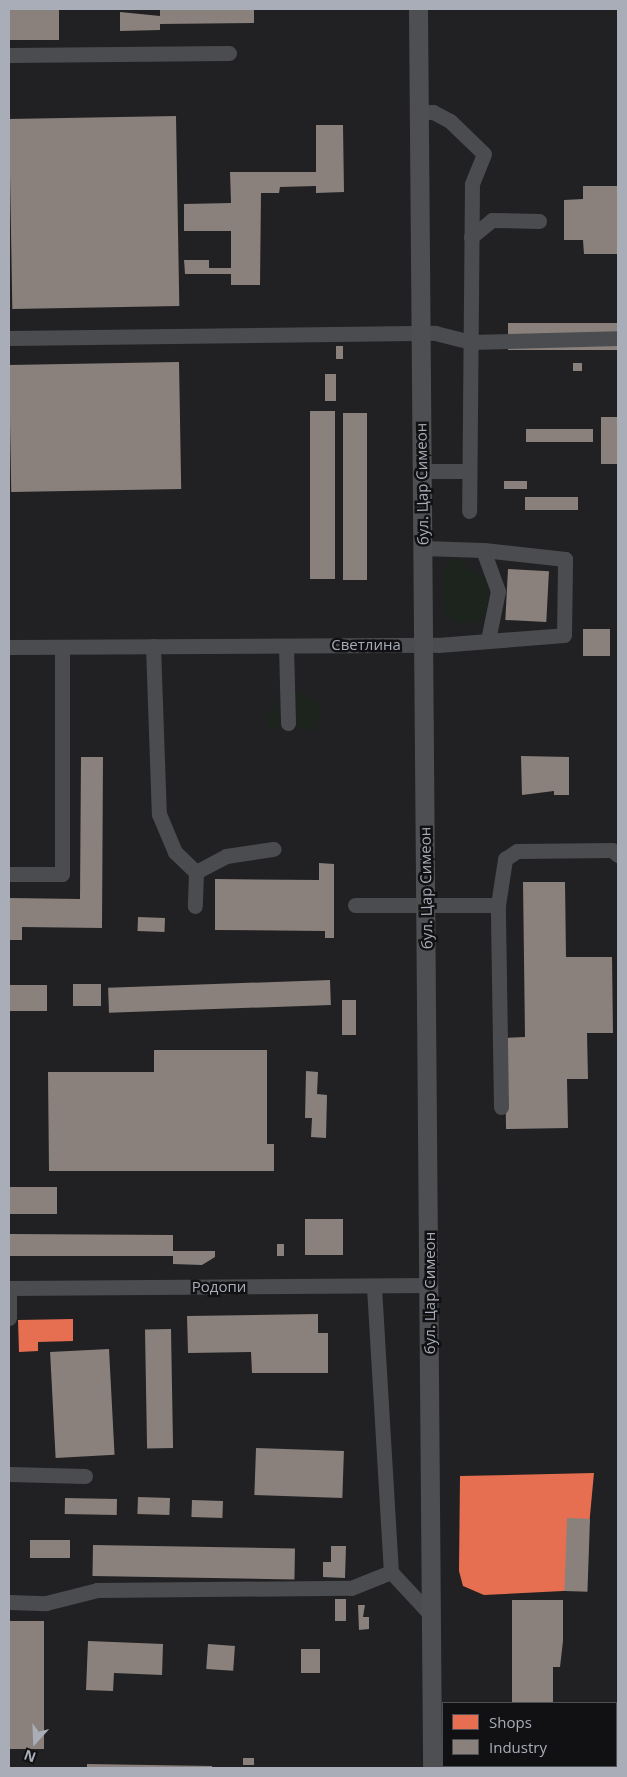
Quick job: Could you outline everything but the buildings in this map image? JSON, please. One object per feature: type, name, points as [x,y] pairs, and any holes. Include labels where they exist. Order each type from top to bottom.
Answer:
[{"type":"main road","name":"бул. Цар Симеон","points":[[418,9],[430,1285],[432,1768]]},
{"type":"street","points":[[9,55],[229,53]]},
{"type":"street","points":[[419,112],[433,112],[450,121],[484,154],[472,184],[468,511]]},
{"type":"street","points":[[471,237],[492,220],[539,220]]},
{"type":"street","points":[[9,338],[421,333],[470,342],[618,338]]},
{"type":"street","points":[[422,471],[469,471]]},
{"type":"street","points":[[423,548],[483,550],[498,592],[488,640]]},
{"type":"street","name":"Светлина","points":[[9,647],[424,645],[564,635],[565,559],[483,550]]},
{"type":"street","points":[[153,646],[159,814],[175,852],[196,872],[196,906]]},
{"type":"street","points":[[286,646],[288,722]]},
{"type":"street","points":[[9,874],[62,874],[62,647]]},
{"type":"street","points":[[196,872],[226,856],[273,849]]},
{"type":"street","points":[[501,1107],[498,905],[500,872],[505,858],[517,851],[612,850],[618,855]]},
{"type":"street","points":[[356,905],[498,905]]},
{"type":"street","name":"Родопи","points":[[9,1289],[430,1285]]},
{"type":"street","points":[[374,1287],[391,1572],[431,1616]]},
{"type":"street","points":[[9,1289],[9,1318]]},
{"type":"street","points":[[9,1474],[85,1476]]},
{"type":"street","points":[[9,1602],[46,1602],[97,1590],[351,1588],[391,1572]]},
{"type":"shaded area","points":[[9,9],[618,9],[618,1768],[9,1768]]},
{"type":"shaded area","points":[[456,557],[487,580],[489,599],[485,615],[475,623],[459,624],[446,617],[443,569]]},
{"type":"shaded area","points":[[294,690],[316,701],[321,716],[312,732],[297,725]]},
{"type":"shaded area","points":[[276,701],[281,725],[276,730],[269,729],[267,720]]}]
